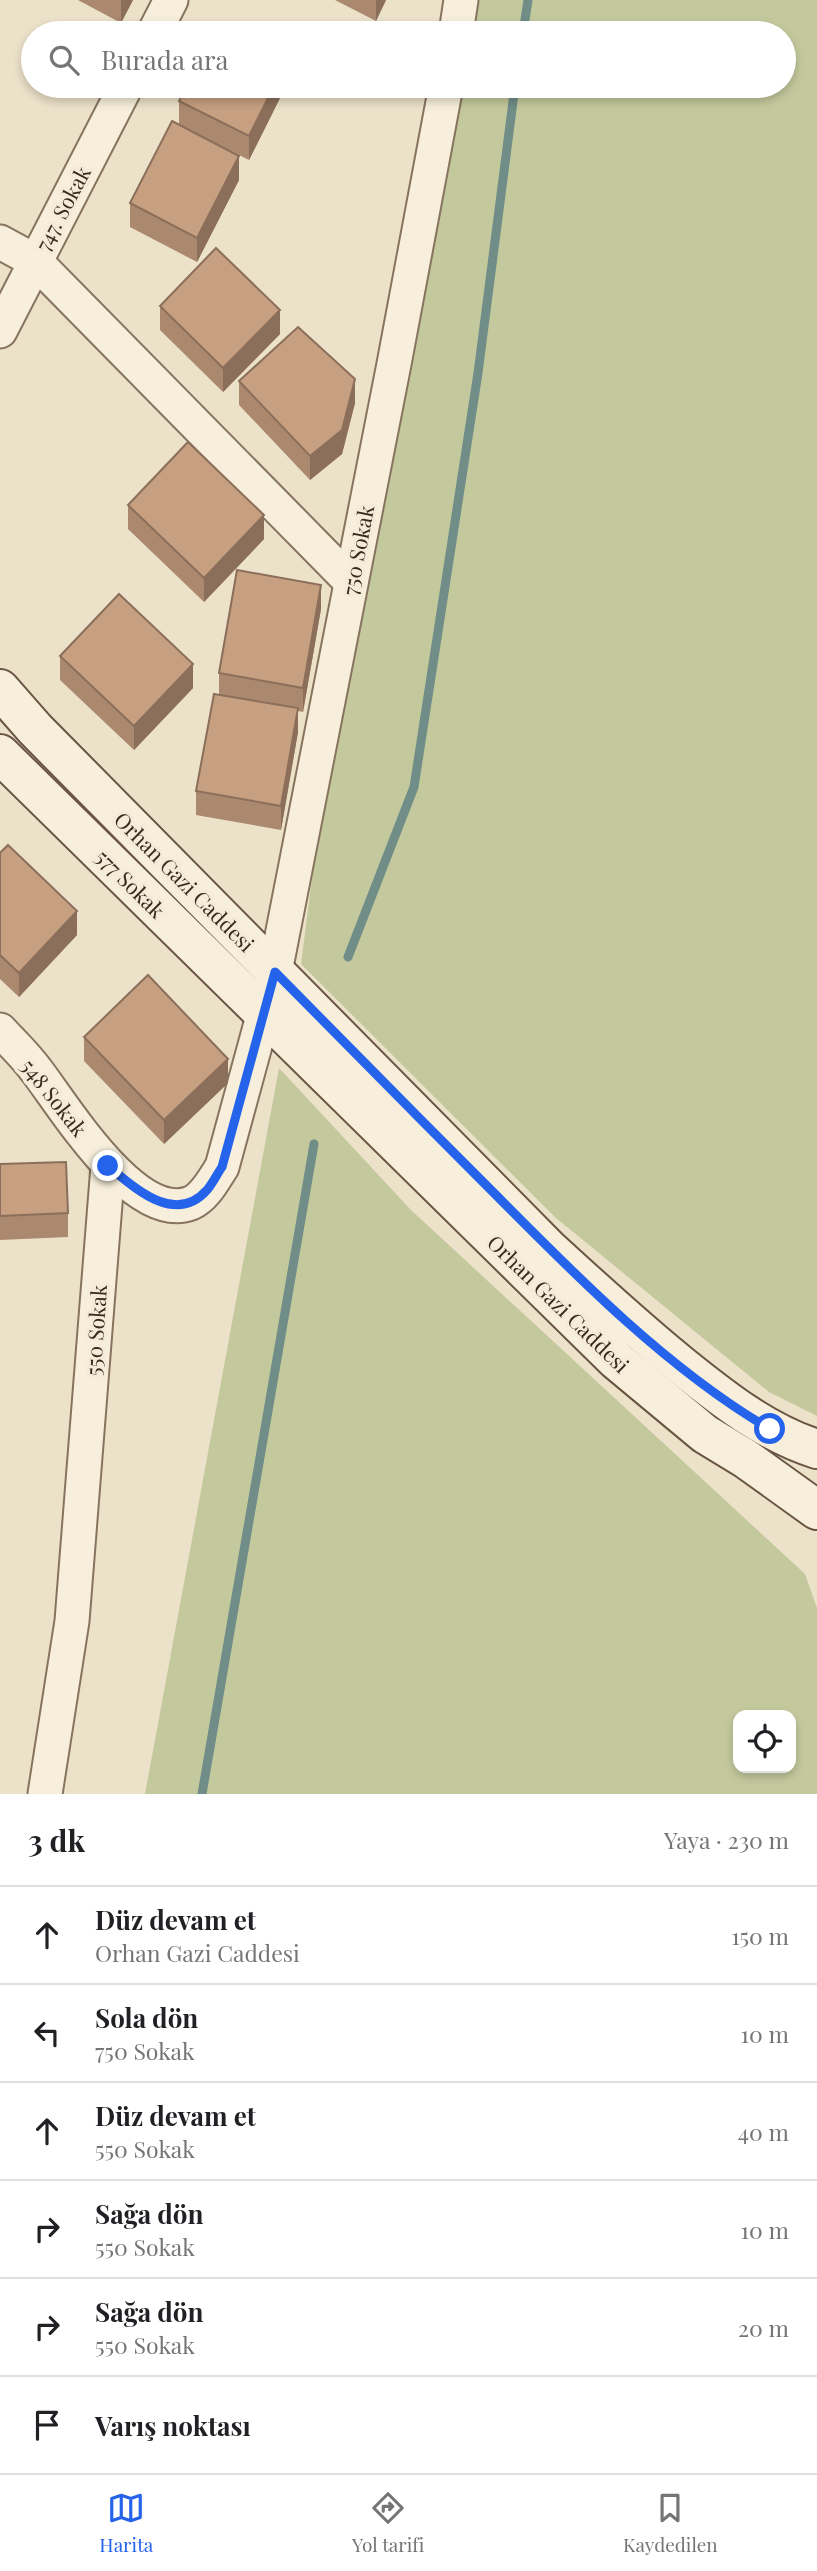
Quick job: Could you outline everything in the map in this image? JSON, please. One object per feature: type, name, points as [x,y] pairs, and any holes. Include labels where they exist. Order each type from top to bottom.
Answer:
[{"type":"street","points":[[160,21],[171,0]]},
{"type":"street","points":[[458,21],[461,0]]},
{"type":"street","name":"747. Sokak","points":[[0,331],[120,98]]},
{"type":"street","name":"750 Sokak","points":[[262,1013],[275,972],[444,98]]},
{"type":"street","points":[[0,242],[35,261],[350,582]]},
{"type":"street","name":"Orhan Gazi Caddesi","points":[[0,689],[35,729],[549,1249],[639,1331],[714,1392],[748,1416],[790,1439],[817,1449]]},
{"type":"street","name":"577 Sokak","points":[[0,754],[262,1013]]},
{"type":"street","points":[[108,1166],[149,1199],[175,1205],[192,1203],[207,1190],[222,1167],[262,1013]]},
{"type":"street","name":"Orhan Gazi Caddesi","points":[[262,1013],[616,1360],[705,1434],[746,1459],[817,1510]]},
{"type":"street","name":"548 Sokak","points":[[0,1030],[33,1066],[108,1166]]},
{"type":"street","name":"550 Sokak","points":[[45,1794],[72,1621],[108,1166]]},
{"type":"green space","points":[[461,0],[817,0],[817,1416],[769,1392],[556,1218],[301,964],[350,581],[444,98],[796,98],[796,21],[458,21]]},
{"type":"green space","points":[[279,1068],[411,1210],[805,1574],[817,1608],[817,1794],[145,1794]]},
{"type":"building","points":[[181,98],[268,98],[249,136],[179,101]]},
{"type":"building","points":[[172,121],[239,156],[197,238],[130,203]]},
{"type":"building","points":[[216,248],[280,310],[223,368],[160,306]]},
{"type":"building","points":[[298,327],[355,379],[342,430],[310,456],[239,381]]},
{"type":"building","points":[[188,442],[264,515],[204,578],[128,505]]},
{"type":"building","points":[[237,570],[321,585],[303,688],[219,673]]},
{"type":"building","points":[[119,594],[193,664],[134,726],[60,656]]},
{"type":"building","points":[[214,694],[298,708],[281,806],[196,791]]},
{"type":"building","points":[[8,845],[77,911],[19,973],[0,955],[0,853]]},
{"type":"building","points":[[148,975],[228,1059],[164,1120],[84,1037]]},
{"type":"building","points":[[66,1162],[68,1213],[0,1216],[0,1164]]},
{"type":"waterway","points":[[525,21],[528,0]]},
{"type":"waterway","points":[[348,957],[414,787],[478,373],[513,98]]},
{"type":"waterway","points":[[202,1794],[314,1144]]},
{"type":"route","points":[[108,1166],[149,1199],[175,1205],[192,1203],[207,1190],[222,1167],[275,972],[549,1249],[639,1331],[714,1392],[770,1429]]}]
